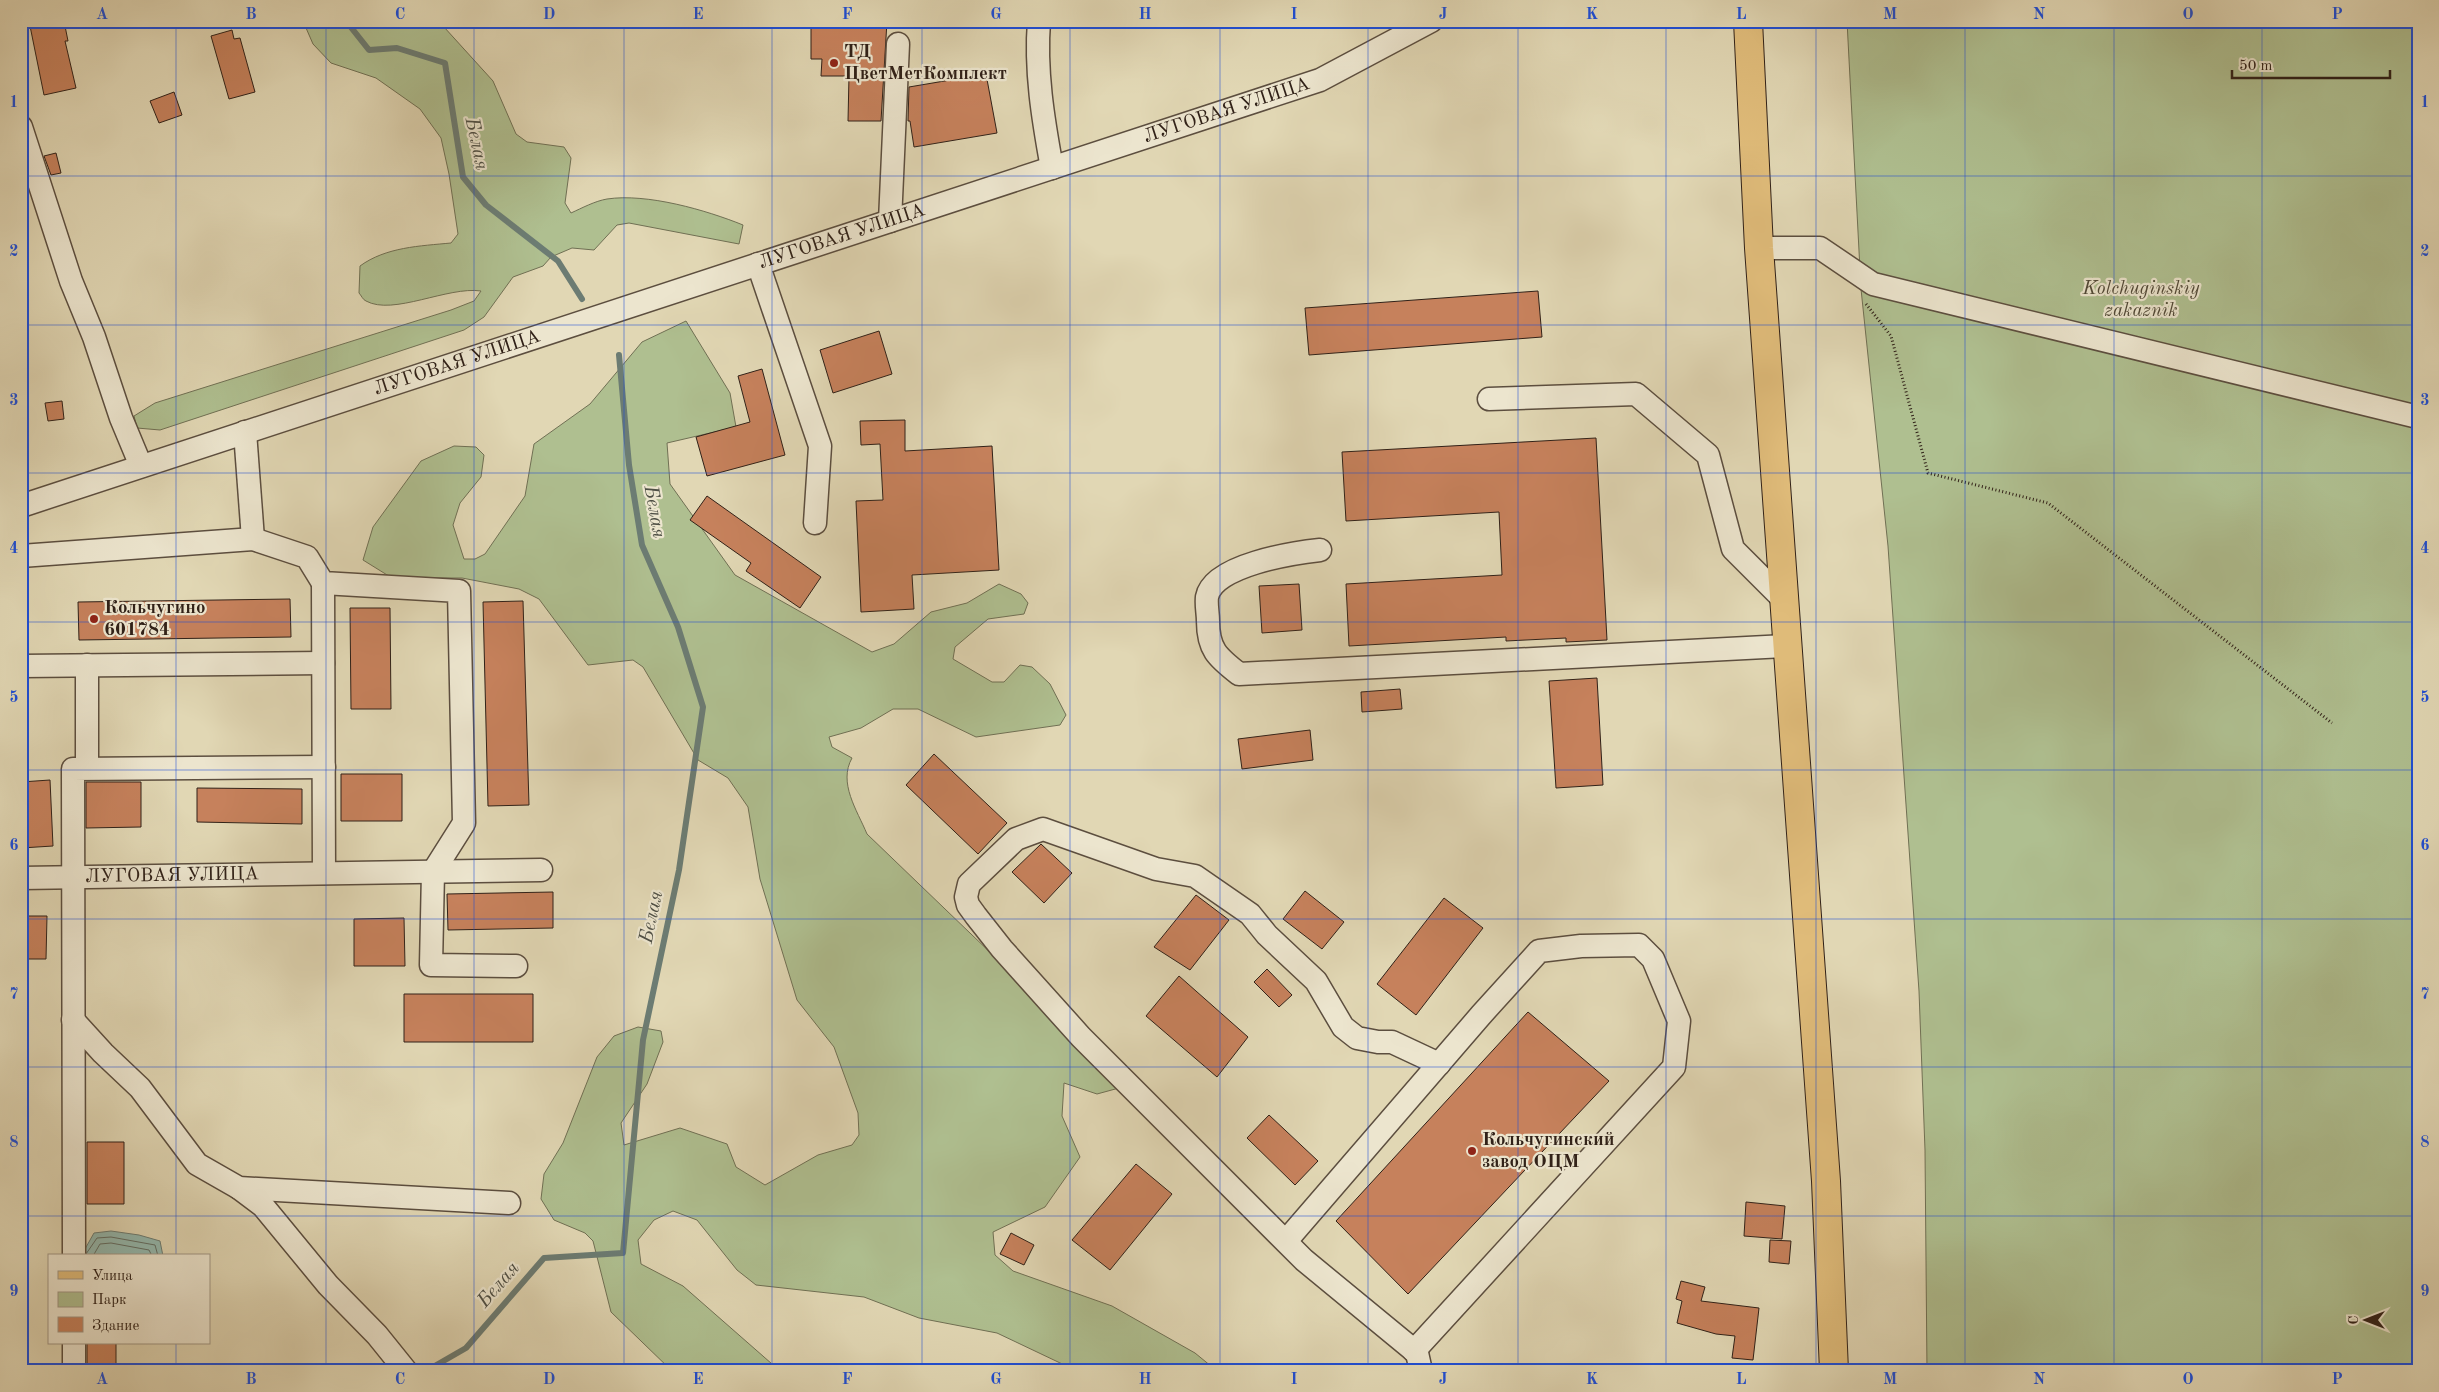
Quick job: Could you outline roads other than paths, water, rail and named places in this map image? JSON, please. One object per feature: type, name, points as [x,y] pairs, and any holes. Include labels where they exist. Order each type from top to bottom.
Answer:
[{"type":"main road","points":[[1748,21],[1759,248],[1786,646],[1826,1181],[1834,1371]]},
{"type":"street","points":[[1039,21],[1037,44],[1042,116],[1052,168]]},
{"type":"street","name":"ЛУГОВАЯ УЛИЦА","points":[[21,506],[1320,80],[1430,21]]},
{"type":"street","points":[[890,221],[898,44]]},
{"type":"street","points":[[21,127],[71,281],[94,337],[121,418],[141,466]]},
{"type":"street","points":[[1759,248],[1820,248],[1873,284],[2418,416]]},
{"type":"street","points":[[758,264],[820,446],[815,523]]},
{"type":"street","points":[[1489,399],[1636,394],[1708,455],[1733,549],[1784,600]]},
{"type":"street","points":[[245,432],[253,539]]},
{"type":"street","points":[[21,556],[253,539],[307,557],[323,583],[324,873]]},
{"type":"street","points":[[1320,550],[1292,554],[1247,565],[1220,578],[1208,596],[1208,636],[1217,656],[1239,674],[1786,646]]},
{"type":"street","points":[[323,583],[459,590],[464,823],[433,872],[431,965],[516,966]]},
{"type":"street","points":[[21,666],[323,663]]},
{"type":"street","points":[[74,1254],[74,877],[87,665]]},
{"type":"street","points":[[80,768],[324,767]]},
{"type":"street","points":[[1286,1241],[1539,951],[1581,946],[1639,945],[1653,958],[1679,1021],[1674,1067],[1417,1361],[1304,1260],[1081,1037],[1002,949],[968,905],[966,897],[969,884],[1016,839],[1043,829],[1156,869],[1195,876],[1250,914],[1267,935],[1316,981],[1343,1027],[1357,1038],[1378,1042],[1392,1042],[1439,1064]]},
{"type":"street","name":"ЛУГОВАЯ УЛИЦА","points":[[21,878],[541,870]]},
{"type":"street","points":[[74,1020],[102,1053],[140,1088],[197,1164],[240,1188],[263,1206],[328,1285],[377,1335],[406,1371]]},
{"type":"street","points":[[240,1188],[510,1203]]},
{"type":"street","points":[[74,1344],[74,1371]]},
{"type":"water","points":[[111,1231],[139,1235],[160,1241],[163,1254],[82,1254],[94,1233]]},
{"type":"waterway","name":"Белая","points":[[346,21],[369,50],[397,48],[445,63],[463,177],[486,205],[558,261],[582,299]]},
{"type":"waterway","name":"Белая","points":[[426,1371],[466,1348],[544,1258],[623,1253],[643,1040],[679,870],[703,707],[678,627],[642,545],[629,465],[619,355]]},
{"type":"place","name":"ТД ЦветМетКомплект","points":[[834,63]]},
{"type":"place","name":"Кольчугино 601784","points":[[94,619]]},
{"type":"place","name":"Кольчугинский завод ОЦМ","points":[[1472,1151]]},
{"type":"park label","name":"Kolchuginskiy zakaznik","points":[[2141,300]]}]
